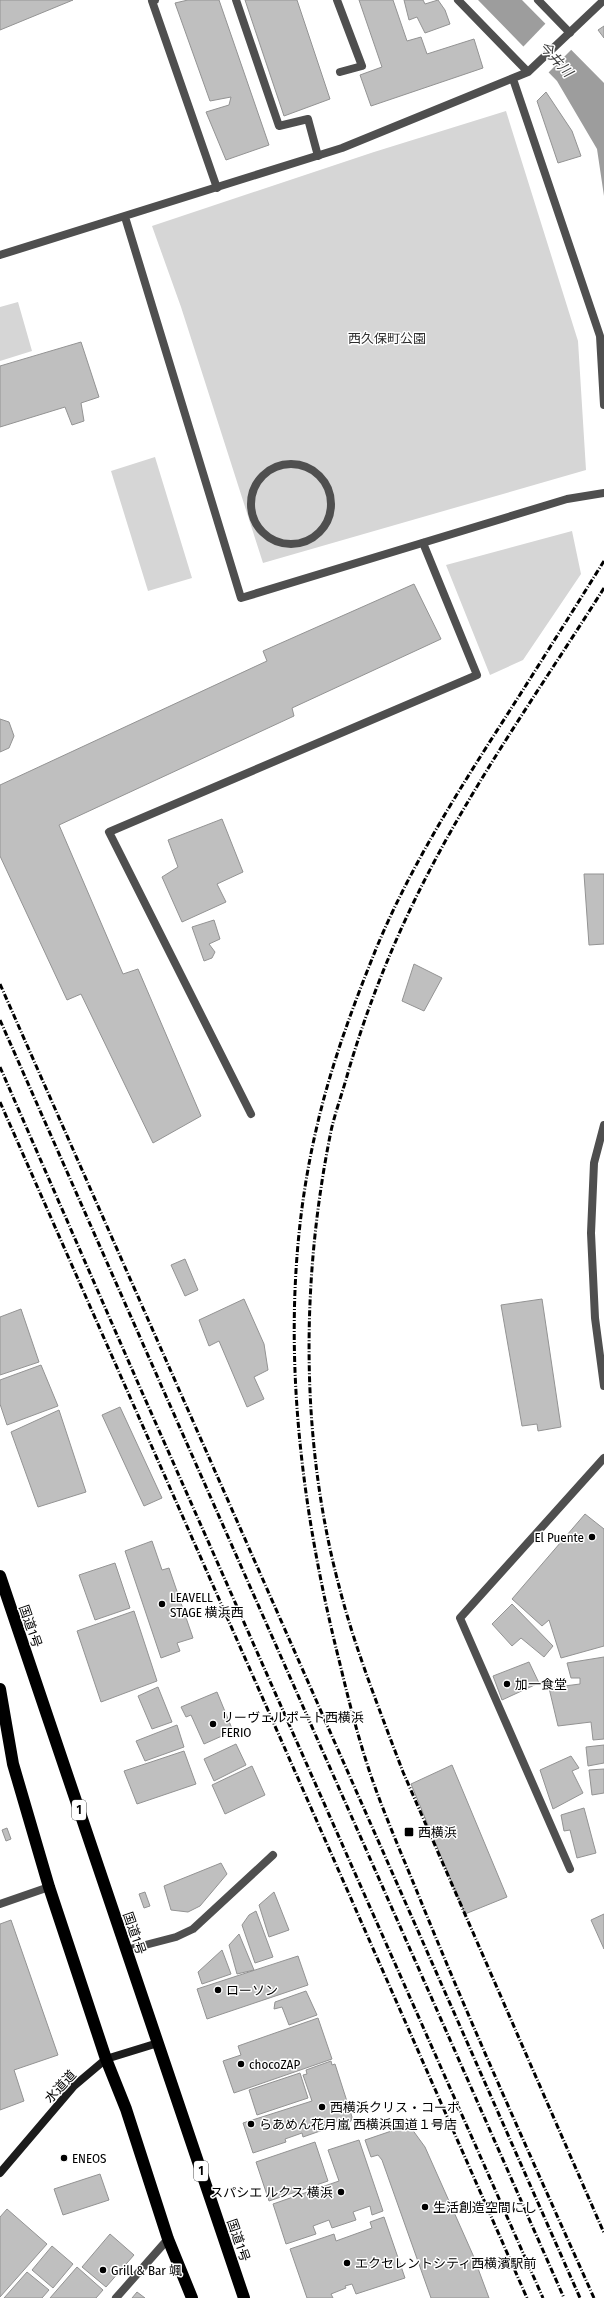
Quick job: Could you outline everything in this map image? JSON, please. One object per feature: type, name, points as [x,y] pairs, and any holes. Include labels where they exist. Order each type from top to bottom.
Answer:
[{"type":"highway","name":"国道1号","points":[[0,1576],[244,2298]]},
{"type":"highway","points":[[0,1689],[13,1764],[49,1887],[106,2059],[126,2109],[168,2239],[192,2298]]},
{"type":"street","points":[[155,0],[152,2],[217,188]]},
{"type":"street","points":[[236,0],[279,126],[308,119],[318,156]]},
{"type":"street","points":[[337,0],[362,66],[340,72]]},
{"type":"street","points":[[458,0],[528,72]]},
{"type":"street","points":[[538,0],[570,33]]},
{"type":"street","points":[[0,256],[342,148],[513,79],[528,72],[604,0]]},
{"type":"street","points":[[513,79],[600,336],[604,405]]},
{"type":"street","points":[[125,217],[241,598],[566,499],[604,493]]},
{"type":"street","points":[[290,463],[309,467],[320,475],[328,487],[332,500],[331,514],[325,527],[315,537],[302,543],[280,543],[267,537],[258,527],[252,514],[251,498],[256,484],[264,473],[276,466],[290,463]]},
{"type":"street","points":[[250,1114],[109,832],[477,675],[423,543]]},
{"type":"street","points":[[604,1125],[594,1163],[591,1234],[594,1318],[604,1386]]},
{"type":"street","points":[[570,1869],[460,1618],[604,1458]]},
{"type":"street","points":[[126,1950],[176,1937],[193,1929],[273,1855]]},
{"type":"street","points":[[0,1904],[49,1887]]},
{"type":"street","name":"水道道","points":[[0,2173],[74,2086],[106,2059],[158,2043]]},
{"type":"street","points":[[116,2298],[168,2239]]},
{"type":"green space","name":"西久保町公園","points":[[506,111],[578,341],[586,470],[263,563],[181,307],[152,226],[374,152]]},
{"type":"green space","points":[[18,302],[32,351],[0,361],[0,307]]},
{"type":"green space","points":[[155,457],[192,578],[148,591],[111,471]]},
{"type":"green space","points":[[572,531],[581,574],[523,660],[490,675],[446,565]]},
{"type":"water","name":"今井川","points":[[478,0],[522,0],[604,83],[604,196],[597,149],[557,81]]},
{"type":"pier","points":[[547,22],[573,48],[547,74],[522,48]]},
{"type":"building","points":[[0,0],[73,0],[0,30]]},
{"type":"building","points":[[188,0],[219,0],[269,145],[226,160],[206,112],[229,105],[231,97],[210,101],[175,3]]},
{"type":"building","points":[[245,0],[297,0],[330,99],[284,116]]},
{"type":"building","points":[[359,0],[393,0],[407,41],[421,37],[427,54],[474,39],[483,68],[371,106],[360,75],[382,67]]},
{"type":"building","points":[[404,0],[423,0],[425,4],[438,0],[445,10],[450,24],[425,33],[417,17],[409,20]]},
{"type":"building","points":[[604,26],[604,38],[598,30]]},
{"type":"building","points":[[546,92],[572,131],[581,156],[558,163],[537,101]]},
{"type":"building","points":[[81,342],[99,397],[81,403],[84,421],[72,425],[65,407],[0,427],[0,366]]},
{"type":"building","points":[[414,584],[441,639],[292,708],[294,716],[59,825],[123,974],[138,969],[201,1116],[153,1143],[81,994],[67,1000],[0,856],[0,785],[267,661],[263,651]]},
{"type":"building","points":[[0,719],[9,722],[14,736],[9,748],[0,752]]},
{"type":"building","points":[[222,819],[243,872],[217,884],[226,902],[182,922],[162,877],[178,867],[168,840]]},
{"type":"building","points":[[584,874],[604,874],[604,944],[589,945]]},
{"type":"building","points":[[214,920],[220,939],[209,944],[215,952],[212,958],[204,961],[192,927]]},
{"type":"building","points":[[414,964],[442,978],[424,1011],[402,1001]]},
{"type":"building","points":[[185,1259],[198,1290],[185,1296],[171,1265]]},
{"type":"building","points":[[244,1299],[264,1344],[268,1370],[254,1377],[264,1399],[247,1407],[219,1341],[209,1346],[199,1320]]},
{"type":"building","points":[[542,1299],[561,1427],[538,1431],[537,1424],[522,1426],[501,1305]]},
{"type":"building","points":[[21,1309],[39,1362],[0,1375],[0,1317]]},
{"type":"building","points":[[41,1365],[58,1406],[7,1425],[0,1404],[0,1380]]},
{"type":"building","points":[[120,1407],[162,1498],[144,1506],[102,1415]]},
{"type":"building","points":[[59,1410],[86,1492],[38,1507],[11,1432]]},
{"type":"building","points":[[585,1514],[604,1529],[604,1646],[561,1658],[549,1620],[542,1626],[512,1599]]},
{"type":"building","name":"LEAVELL STAGE 横浜西","points":[[152,1541],[162,1570],[169,1568],[193,1638],[177,1643],[180,1651],[161,1658],[125,1551]]},
{"type":"building","points":[[115,1563],[130,1608],[95,1620],[79,1575]]},
{"type":"building","points":[[512,1604],[553,1646],[544,1657],[521,1638],[512,1646],[492,1624]]},
{"type":"building","points":[[134,1611],[157,1681],[101,1702],[77,1631]]},
{"type":"building","points":[[604,1657],[604,1739],[593,1740],[591,1722],[558,1726],[549,1688],[580,1684],[580,1678],[571,1678],[567,1663]]},
{"type":"building","points":[[529,1662],[539,1683],[502,1700],[493,1676]]},
{"type":"building","points":[[158,1687],[172,1722],[152,1729],[138,1696]]},
{"type":"building","name":"リーヴェルポート西横浜 FERIO","points":[[217,1692],[233,1731],[204,1744],[191,1715],[186,1717],[181,1707]]},
{"type":"building","points":[[177,1725],[184,1747],[145,1761],[136,1741]]},
{"type":"building","points":[[236,1744],[246,1765],[214,1781],[204,1759]]},
{"type":"building","points":[[604,1745],[604,1763],[588,1766],[586,1747]]},
{"type":"building","points":[[184,1751],[196,1784],[137,1804],[124,1771]]},
{"type":"building","points":[[571,1756],[579,1768],[572,1771],[583,1793],[553,1809],[540,1770]]},
{"type":"building","name":"西横浜","points":[[452,1765],[507,1897],[465,1914],[411,1784]]},
{"type":"building","points":[[252,1766],[265,1795],[225,1814],[212,1785]]},
{"type":"building","points":[[604,1769],[604,1793],[592,1795],[589,1770]]},
{"type":"building","points":[[584,1808],[596,1853],[577,1858],[570,1830],[564,1831],[561,1815]]},
{"type":"building","points":[[7,1828],[11,1839],[6,1841],[2,1830]]},
{"type":"building","points":[[221,1863],[227,1874],[200,1906],[188,1912],[171,1910],[164,1886]]},
{"type":"building","points":[[145,1892],[150,1906],[144,1908],[139,1894]]},
{"type":"building","points":[[274,1892],[289,1930],[269,1937],[259,1905]]},
{"type":"building","points":[[256,1911],[273,1957],[255,1963],[242,1925],[249,1915]]},
{"type":"building","points":[[604,1914],[604,1949],[591,1920]]},
{"type":"building","points":[[11,1920],[58,2055],[14,2070],[24,2101],[0,2110],[0,1924]]},
{"type":"building","points":[[239,1934],[254,1970],[237,1974],[229,1945]]},
{"type":"building","points":[[222,1950],[231,1974],[202,1984],[198,1972]]},
{"type":"building","points":[[298,1956],[308,1985],[207,2019],[197,1989]]},
{"type":"building","points":[[306,1991],[317,2015],[289,2025],[282,2007],[274,2009],[275,2002]]},
{"type":"building","points":[[318,2018],[332,2059],[234,2093],[223,2061],[241,2055],[238,2046]]},
{"type":"building","name":"西横浜クリス・コーポ","points":[[331,2061],[332,2065],[335,2064],[352,2117],[351,2121],[341,2124],[340,2120],[322,2126],[323,2130],[303,2137],[302,2133],[285,2139],[286,2142],[253,2153],[243,2123],[312,2101],[303,2075],[307,2074],[306,2070]]},
{"type":"building","points":[[300,2073],[308,2098],[257,2115],[249,2090]]},
{"type":"building","name":"生活創造空間にし","points":[[409,2125],[425,2147],[473,2255],[489,2298],[431,2298],[382,2160],[378,2155],[371,2157],[365,2140]]},
{"type":"building","name":"スパシエ ルクス 横浜","points":[[359,2140],[383,2211],[372,2215],[370,2206],[353,2212],[356,2220],[332,2228],[329,2220],[313,2226],[316,2234],[286,2244],[273,2204],[339,2181],[328,2150]]},
{"type":"building","points":[[315,2142],[328,2181],[269,2201],[256,2162]]},
{"type":"building","points":[[100,2174],[109,2200],[63,2215],[54,2189]]},
{"type":"building","points":[[7,2209],[47,2244],[0,2297],[0,2217]]},
{"type":"building","name":"エクセレントシティ西横濱駅前","points":[[384,2217],[405,2278],[356,2294],[352,2284],[345,2286],[346,2288],[331,2294],[333,2298],[307,2298],[290,2249],[334,2234],[336,2241],[372,2228],[370,2222]]},
{"type":"building","points":[[110,2234],[134,2255],[106,2287],[82,2267]]},
{"type":"building","points":[[52,2246],[73,2264],[53,2288],[32,2270]]},
{"type":"building","points":[[77,2267],[103,2290],[96,2298],[50,2298]]},
{"type":"building","points":[[27,2272],[49,2290],[42,2298],[4,2298]]},
{"type":"building","points":[[137,2292],[145,2298],[132,2298]]},
{"type":"railway","points":[[594,2298],[460,1996],[391,1829],[365,1759],[340,1664],[312,1531],[302,1464],[296,1396],[294,1328],[297,1260],[304,1193],[317,1126],[343,1036],[376,949],[406,885],[440,823],[476,763],[604,561]]},
{"type":"railway","points":[[604,588],[494,759],[452,829],[407,916],[384,968],[355,1049],[331,1131],[321,1187],[314,1244],[310,1301],[309,1359],[311,1416],[317,1474],[326,1530],[345,1610],[360,1656],[403,1772],[604,2233]]},
{"type":"railway","points":[[0,984],[580,2298]]},
{"type":"railway","points":[[0,1020],[564,2298]]},
{"type":"railway","points":[[0,1067],[138,1383],[543,2298]]},
{"type":"railway","points":[[0,1102],[527,2298]]},
{"type":"place","name":"El Puente","points":[[592,1537]]},
{"type":"place","name":"LEAVELL STAGE 横浜西","points":[[162,1604]]},
{"type":"place","name":"加一食堂","points":[[507,1684]]},
{"type":"place","name":"リーヴェルポート西横浜 FERIO","points":[[213,1724]]},
{"type":"place","name":"西横浜","points":[[409,1832]]},
{"type":"place","name":"ローソン","points":[[218,1990]]},
{"type":"place","name":"chocoZAP","points":[[241,2064]]},
{"type":"place","name":"西横浜クリス・コーポ","points":[[322,2107]]},
{"type":"place","name":"らあめん花月嵐 西横浜国道１号店","points":[[251,2124]]},
{"type":"place","name":"ENEOS","points":[[64,2158]]},
{"type":"place","name":"スパシエ ルクス 横浜","points":[[341,2192]]},
{"type":"place","name":"生活創造空間にし","points":[[425,2207]]},
{"type":"place","name":"エクセレントシティ西横濱駅前","points":[[347,2263]]},
{"type":"place","name":"Grill & Bar 颯","points":[[103,2270]]}]
